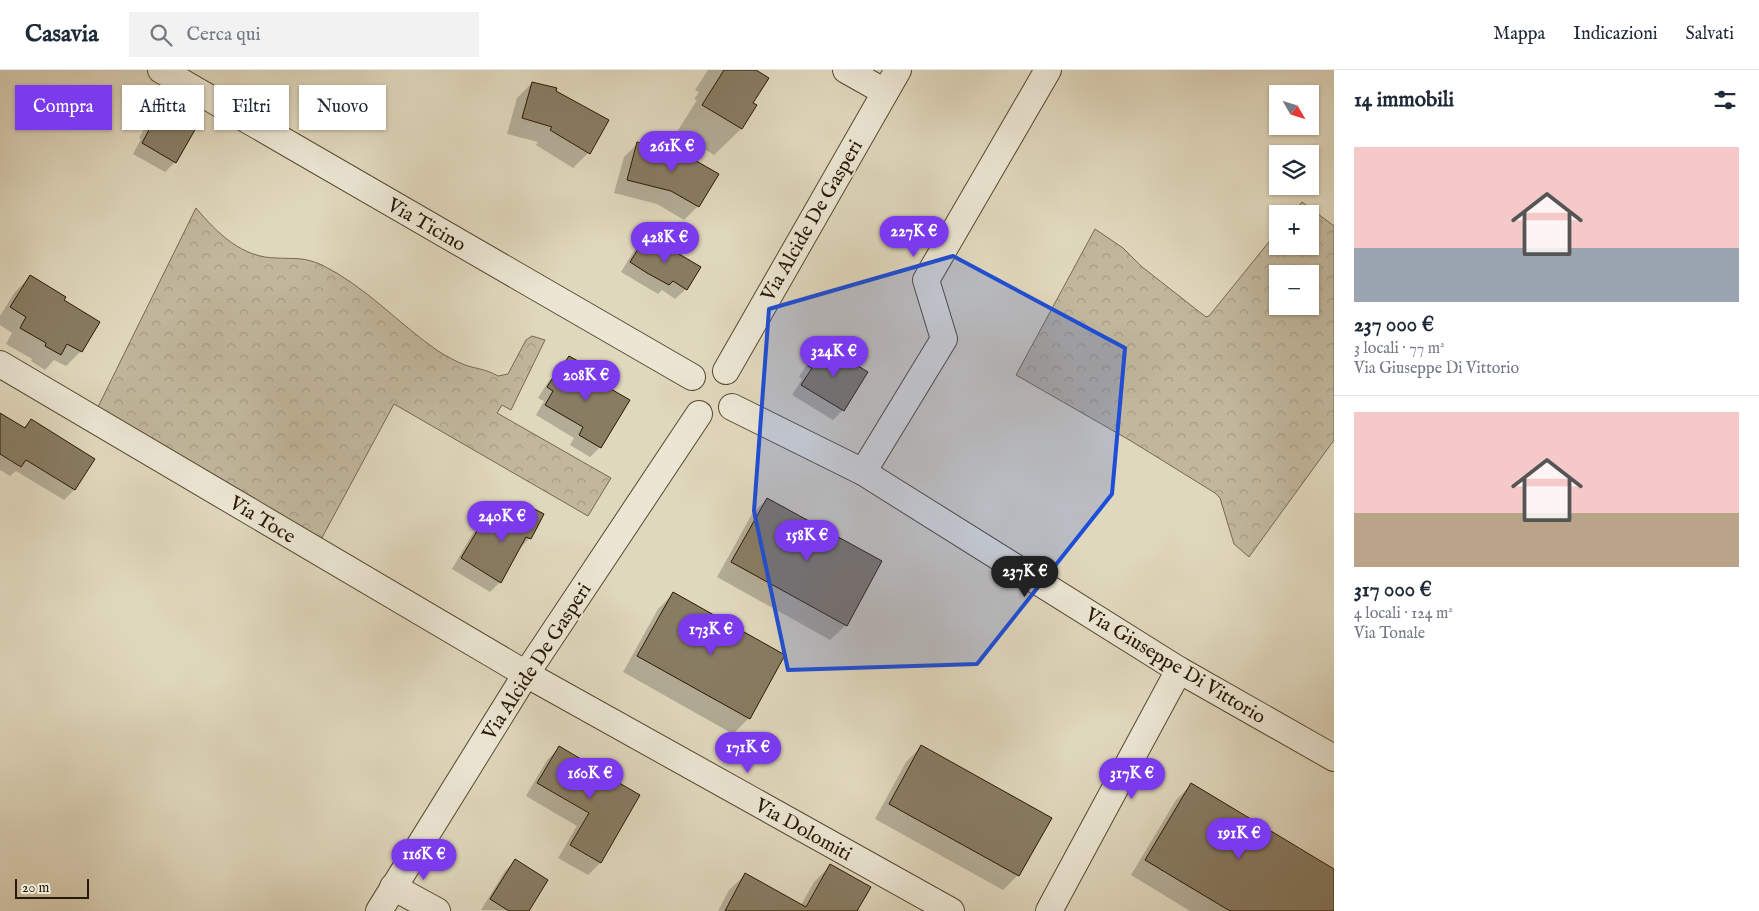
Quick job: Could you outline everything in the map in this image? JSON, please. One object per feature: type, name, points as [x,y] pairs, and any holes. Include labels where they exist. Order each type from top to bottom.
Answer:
[{"type":"street","name":"Via Ticino","points":[[161,70],[692,377]]},
{"type":"street","points":[[846,70],[885,92]]},
{"type":"street","name":"Via Alcide De Gasperi","points":[[726,371],[898,70]]},
{"type":"street","points":[[864,472],[944,339],[926,280],[1048,70]]},
{"type":"street","name":"Via Toce","points":[[0,364],[526,674]]},
{"type":"street","points":[[719,368],[726,371],[732,376],[736,384],[736,400],[732,407],[720,416],[713,418],[698,414],[688,400],[687,392],[692,377],[704,369],[719,368]]},
{"type":"street","name":"Via Giuseppe Di Vittorio","points":[[732,407],[864,472],[1179,670],[1334,758]]},
{"type":"street","name":"Via Alcide De Gasperi","points":[[379,911],[392,887],[526,674],[698,414]]},
{"type":"street","points":[[1049,911],[1179,670]]},
{"type":"street","name":"Via Dolomiti","points":[[526,674],[951,911]]},
{"type":"street","points":[[392,887],[437,911]]},
{"type":"highlighted area","points":[[953,256],[1125,348],[1112,494],[977,664],[788,670],[754,511],[769,309]]},
{"type":"green space","points":[[196,208],[222,235],[242,249],[264,257],[310,261],[338,274],[353,283],[438,351],[465,365],[485,370],[498,376],[508,374],[526,340],[532,336],[545,340],[511,410],[502,405],[497,413],[611,478],[588,516],[394,404],[318,545],[96,411]]},
{"type":"green space","points":[[1319,215],[1334,226],[1334,440],[1249,557],[1234,544],[1220,498],[1215,493],[1131,441],[1016,375],[1095,229],[1123,248],[1141,266],[1206,317],[1209,316],[1269,242],[1269,255],[1319,255]]},
{"type":"building","points":[[724,70],[756,70],[769,78],[753,103],[757,105],[742,129],[702,105]]},
{"type":"building","points":[[532,82],[557,88],[556,91],[609,120],[590,154],[550,130],[552,127],[522,118]]},
{"type":"building","points":[[149,130],[195,130],[176,163],[142,143]]},
{"type":"building","points":[[637,142],[684,154],[719,174],[699,207],[671,191],[627,180]]},
{"type":"building","points":[[647,235],[701,267],[687,290],[673,281],[669,285],[630,262]]},
{"type":"building","points":[[30,275],[66,297],[64,300],[100,322],[82,352],[67,344],[61,355],[45,346],[46,343],[20,328],[26,317],[10,307]]},
{"type":"building","points":[[822,344],[868,372],[844,411],[801,385],[812,368],[808,366]]},
{"type":"building","points":[[569,356],[587,366],[583,373],[630,400],[601,448],[579,435],[583,427],[545,405],[553,391],[547,387]]},
{"type":"building","points":[[0,413],[25,428],[31,419],[95,459],[75,490],[26,460],[21,467],[0,454]]},
{"type":"building","points":[[767,498],[882,561],[847,626],[731,562]]},
{"type":"building","points":[[521,502],[544,514],[531,539],[526,537],[501,583],[461,558],[483,521],[504,532]]},
{"type":"building","points":[[673,592],[785,655],[750,719],[637,656]]},
{"type":"building","points":[[921,745],[1052,818],[1019,876],[889,804]]},
{"type":"building","points":[[559,746],[586,762],[587,759],[612,773],[609,777],[640,795],[601,863],[570,845],[589,813],[537,783]]},
{"type":"building","points":[[1191,783],[1334,869],[1334,911],[1230,911],[1145,860]]},
{"type":"building","points":[[515,859],[548,880],[529,911],[509,911],[490,899]]},
{"type":"building","points":[[830,864],[871,887],[857,911],[725,911],[745,873],[806,907]]}]
